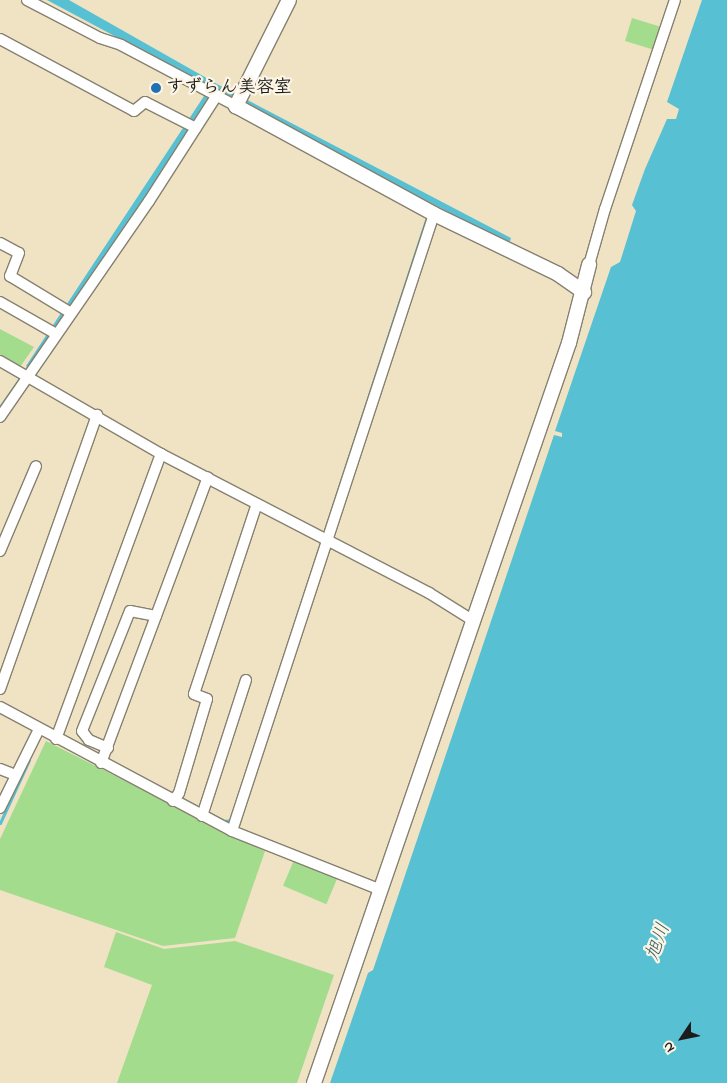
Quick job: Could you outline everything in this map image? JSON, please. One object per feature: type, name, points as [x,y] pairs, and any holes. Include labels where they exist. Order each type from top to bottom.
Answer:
[{"type":"street","points":[[27,0],[212,93],[434,214],[558,274],[584,292]]},
{"type":"street","points":[[236,106],[289,0]]},
{"type":"street","points":[[314,1083],[474,621],[584,292],[589,265],[605,209],[672,1]]},
{"type":"street","points":[[0,39],[134,111],[144,102],[192,126]]},
{"type":"street","points":[[0,417],[24,375],[192,126],[212,93]]},
{"type":"street","points":[[232,831],[322,538],[434,214]]},
{"type":"street","points":[[0,243],[19,254],[10,276],[68,311]]},
{"type":"street","points":[[0,302],[53,333]]},
{"type":"street","points":[[0,361],[97,415],[161,454],[429,593],[474,621]]},
{"type":"street","points":[[0,690],[97,415]]},
{"type":"street","points":[[58,736],[161,454]]},
{"type":"street","points":[[0,551],[36,466]]},
{"type":"street","points":[[104,757],[208,477]]},
{"type":"street","points":[[175,797],[207,698],[194,694],[257,504]]},
{"type":"street","points":[[85,747],[82,731],[130,611],[156,616]]},
{"type":"street","points":[[204,813],[246,680]]},
{"type":"street","points":[[0,707],[39,729],[85,747],[104,757],[204,813],[232,831],[381,890]]},
{"type":"street","points":[[0,808],[39,729]]},
{"type":"street","points":[[85,747],[104,757]]},
{"type":"street","points":[[0,770],[16,774]]},
{"type":"green space","points":[[632,18],[661,27],[654,50],[625,41]]},
{"type":"green space","points":[[0,329],[34,347],[20,367],[0,356]]},
{"type":"green space","points":[[46,741],[265,851],[235,938],[163,946],[0,890],[0,839]]},
{"type":"green space","points":[[294,860],[337,878],[326,904],[283,886]]},
{"type":"green space","points":[[116,932],[164,949],[235,941],[334,975],[297,1083],[117,1083],[152,985],[104,967]]},
{"type":"water","points":[[47,0],[69,0],[217,84],[511,238],[509,244],[214,89],[187,134],[29,368],[26,366],[210,87]]},
{"type":"water","name":"旭川","points":[[702,0],[727,0],[727,1083],[330,1083],[368,973],[373,970],[554,435],[562,437],[562,433],[555,431],[611,267],[620,262],[636,211],[632,205],[645,169],[667,119],[676,119],[679,109],[667,102]]},
{"type":"waterway","points":[[269,702],[426,220]]},
{"type":"waterway","points":[[0,407],[30,364]]},
{"type":"waterway","points":[[0,823],[29,760]]},
{"type":"waterway","points":[[181,798],[224,821],[232,820]]},
{"type":"place","name":"すずらん美容室","points":[[156,88]]}]
